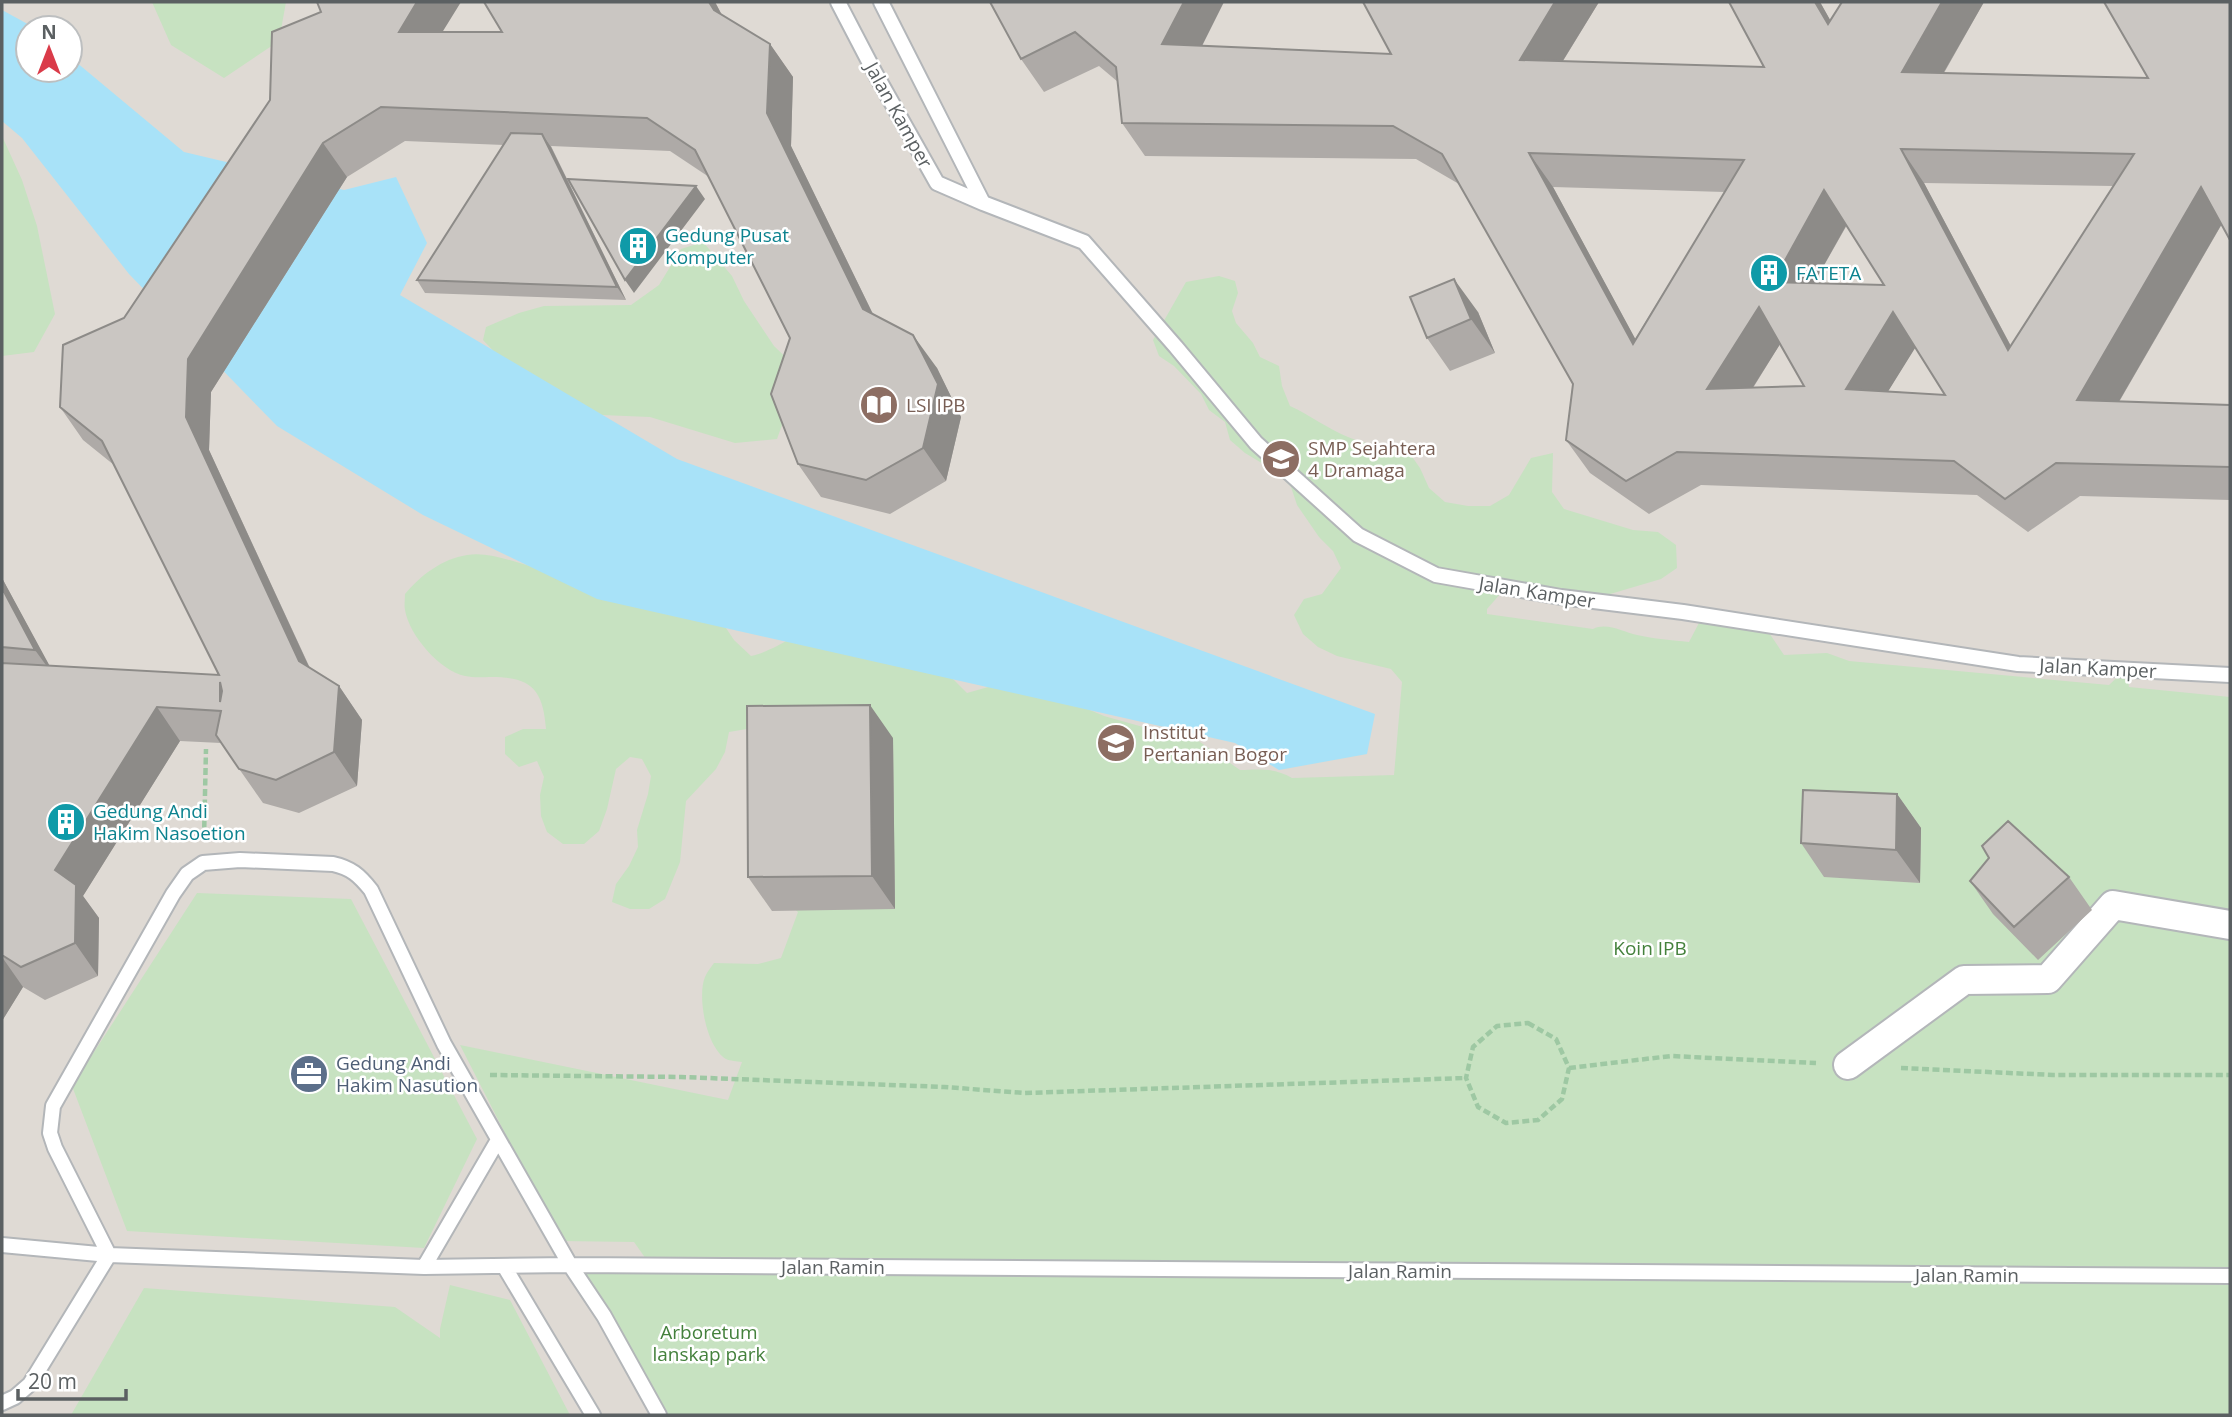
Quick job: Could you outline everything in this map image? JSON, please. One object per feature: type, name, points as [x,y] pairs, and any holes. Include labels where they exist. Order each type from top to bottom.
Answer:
[{"type":"street","points":[[1848,1065],[1964,980],[2048,979],[2113,905],[2230,925]]},
{"type":"lane","name":"Jalan Kamper","points":[[838,2],[937,183],[1084,242],[1256,443],[1357,535],[1436,575],[1561,597],[1683,612],[2018,664],[2230,675]]},
{"type":"lane","name":"Jalan Kamper","points":[[881,2],[984,204]]},
{"type":"lane","points":[[2,1403],[15,1397],[30,1384],[109,1255],[55,1148],[50,1133],[53,1106],[173,894],[187,874],[204,863],[240,860],[348,867],[360,876],[371,890],[400,955],[461,1075],[570,1265],[604,1316],[659,1415]]},
{"type":"lane","points":[[424,1267],[498,1140]]},
{"type":"lane","name":"Jalan Ramin","points":[[2,1245],[109,1255],[424,1267],[570,1265],[2230,1276]]},
{"type":"lane","points":[[504,1266],[593,1415]]},
{"type":"path","points":[[204,863],[206,750]]},
{"type":"path","points":[[1528,1023],[1556,1039],[1569,1068],[1562,1099],[1538,1120],[1506,1123],[1478,1107],[1466,1078],[1473,1047],[1497,1026],[1528,1023]]},
{"type":"path","points":[[461,1075],[695,1077],[1025,1093],[1466,1078]]},
{"type":"shaded area","name":"Institut Pertanian Bogor","points":[[2,2],[2230,2],[2230,1415],[2,1415]]},
{"type":"green space","points":[[152,2],[286,2],[279,41],[224,78],[171,45]]},
{"type":"green space","points":[[2,136],[22,180],[37,226],[55,314],[34,352],[2,356]]},
{"type":"green space","points":[[703,242],[732,276],[744,301],[774,346],[801,372],[777,439],[735,443],[650,417],[553,413],[483,340],[486,327],[544,306],[631,305],[659,285],[681,249]]},
{"type":"green space","name":"Koin IPB","points":[[1219,276],[1235,281],[1238,293],[1232,311],[1236,323],[1253,343],[1260,357],[1279,366],[1282,386],[1290,406],[1348,437],[1408,451],[1429,488],[1445,502],[1490,506],[1509,495],[1531,458],[1553,453],[1552,492],[1564,509],[1633,530],[1658,532],[1676,545],[1677,568],[1661,579],[1600,597],[1561,593],[1544,586],[1522,587],[1501,593],[1487,609],[1487,614],[1593,629],[1609,627],[1643,636],[1689,642],[1700,621],[1761,621],[1784,655],[1827,653],[1849,661],[2109,685],[2126,669],[2129,687],[2230,697],[2230,1415],[666,1415],[578,1269],[646,1259],[634,1242],[560,1241],[460,1045],[728,1100],[742,1062],[726,1059],[719,1053],[708,1033],[702,996],[705,977],[714,963],[758,964],[781,958],[798,912],[789,905],[747,729],[729,732],[725,752],[716,769],[686,801],[680,862],[665,899],[649,909],[630,909],[612,902],[616,884],[638,847],[637,830],[651,776],[642,759],[630,757],[616,769],[599,831],[584,844],[563,844],[547,832],[541,816],[540,795],[544,777],[537,761],[519,767],[505,754],[505,737],[523,729],[546,729],[538,695],[526,683],[506,678],[468,677],[455,673],[436,660],[419,641],[408,620],[405,594],[425,574],[449,560],[476,554],[495,556],[541,569],[710,604],[734,640],[751,656],[792,638],[951,677],[967,693],[1006,682],[1104,716],[1168,734],[1190,735],[1240,770],[1261,769],[1292,778],[1394,775],[1402,682],[1391,669],[1337,656],[1318,647],[1303,634],[1294,615],[1304,599],[1322,594],[1341,568],[1333,551],[1319,537],[1297,505],[1291,487],[1278,473],[1245,453],[1230,440],[1225,422],[1209,410],[1201,394],[1174,366],[1159,356],[1153,340],[1186,282]]},
{"type":"green space","points":[[197,893],[351,899],[477,1139],[424,1248],[127,1231],[72,1086]]},
{"type":"green space","points":[[450,1285],[510,1300],[570,1415],[71,1415],[144,1288],[395,1307],[440,1338]]},
{"type":"water","points":[[2,10],[14,17],[14,84],[84,84],[84,69],[184,152],[344,190],[396,177],[427,243],[400,295],[677,459],[1375,714],[1367,754],[1279,770],[1235,743],[597,599],[423,515],[277,426],[129,274],[22,138],[2,121]]},
{"type":"building","name":"LSI IPB","points":[[317,2],[417,2],[399,32],[502,32],[484,2],[709,2],[714,10],[770,44],[767,113],[863,309],[913,335],[938,384],[923,448],[866,480],[798,464],[771,394],[790,338],[695,150],[647,118],[381,107],[323,143],[188,359],[186,417],[299,661],[339,686],[334,752],[276,780],[239,769],[216,735],[221,711],[157,707],[55,870],[76,885],[75,943],[21,967],[2,955],[2,663],[219,675],[102,441],[60,407],[63,345],[124,318],[270,100],[272,32],[321,12]]},
{"type":"building","name":"FATETA","points":[[990,2],[1184,2],[1162,44],[1391,54],[1363,2],[1555,2],[1520,60],[1764,67],[1729,2],[1815,2],[1828,24],[1842,2],[1942,2],[1902,72],[2148,78],[2104,2],[2230,2],[2230,240],[2201,187],[2077,400],[2230,405],[2230,467],[2056,463],[2005,499],[1954,461],[1677,452],[1626,481],[1566,440],[1573,384],[1442,154],[1393,126],[1122,123],[1116,67],[1075,32],[1021,59]],"holes":[[[1901,149],[2134,154],[2008,350]],[[1529,153],[1744,160],[1633,344]],[[1824,190],[1884,285],[1773,282]],[[1759,307],[1804,386],[1707,389]],[[1893,312],[1945,395],[1846,389]]]},
{"type":"building","points":[[511,133],[542,134],[617,287],[417,280]]},
{"type":"building","name":"Gedung Pusat Komputer","points":[[568,179],[696,186],[625,280]]},
{"type":"building","points":[[1454,279],[1471,319],[1427,338],[1410,297]]},
{"type":"building","points":[[2,588],[35,650],[2,647]]},
{"type":"building","points":[[870,705],[872,876],[748,877],[747,706]]},
{"type":"building","points":[[1803,790],[1897,794],[1896,850],[1801,843]]},
{"type":"building","points":[[2008,821],[2069,877],[2014,927],[1970,881],[1989,858],[1982,846]]},
{"type":"place","name":"Gedung Pusat Komputer","points":[[638,246]]},
{"type":"place","name":"FATETA","points":[[1769,273]]},
{"type":"place","name":"LSI IPB","points":[[879,405]]},
{"type":"place","name":"SMP Sejahtera 4 Dramaga","points":[[1281,459]]},
{"type":"place","name":"Institut Pertanian Bogor","points":[[1116,743]]},
{"type":"place","name":"Gedung Andi Hakim Nasoetion","points":[[66,822]]},
{"type":"place","name":"Gedung Andi Hakim Nasution","points":[[309,1074]]},
{"type":"park label","name":"Arboretum lanskap park","points":[[709,1343]]}]
